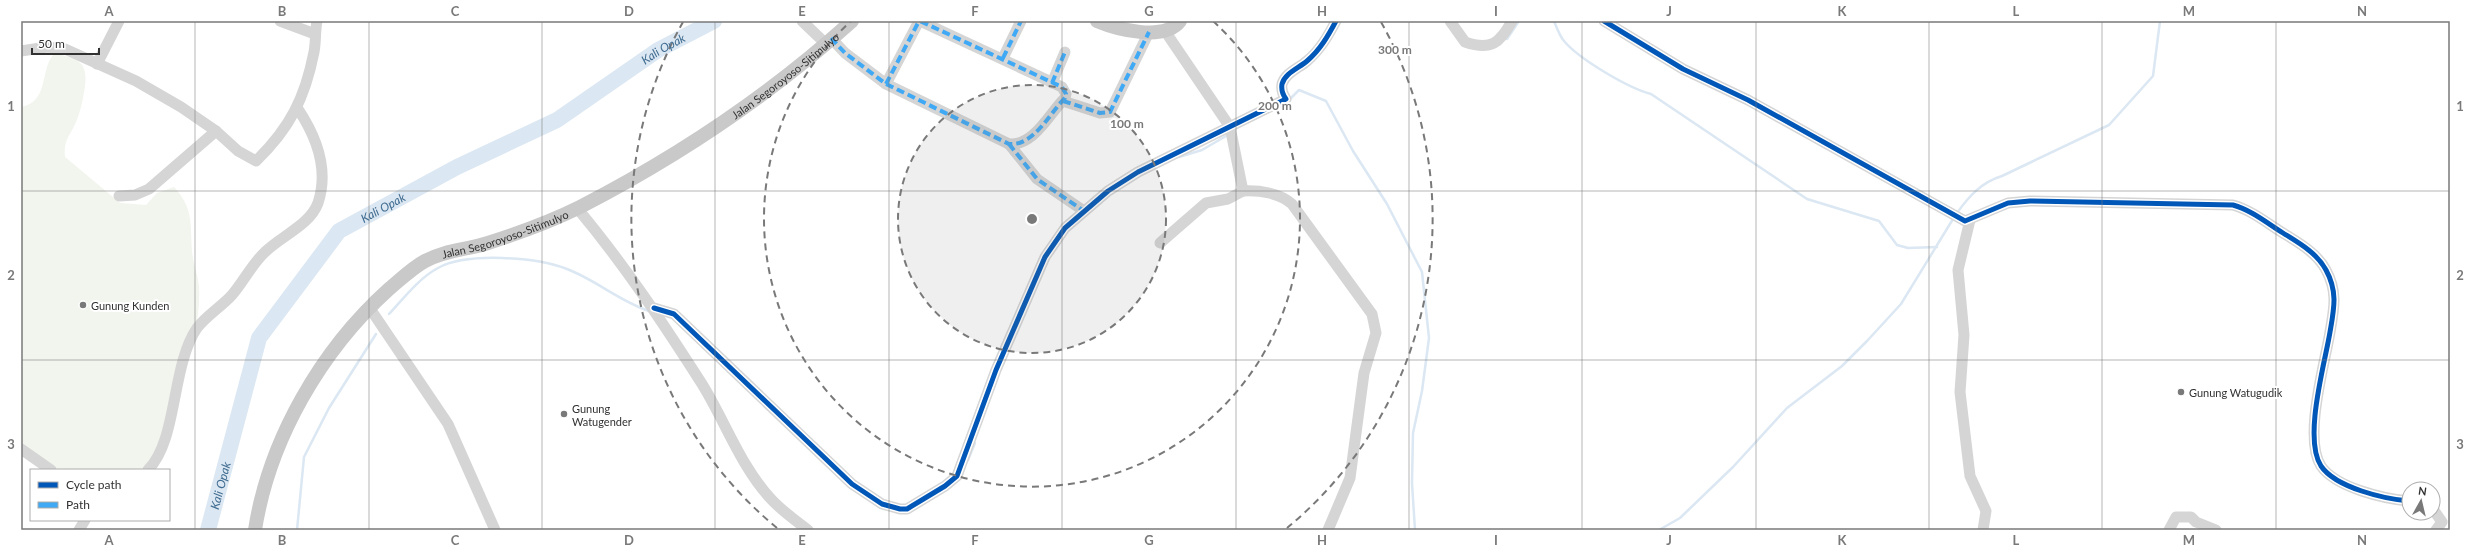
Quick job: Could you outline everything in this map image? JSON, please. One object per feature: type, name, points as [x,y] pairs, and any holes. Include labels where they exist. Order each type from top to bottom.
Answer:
[{"type":"main road","name":"Jalan Segoroyoso-Sitimulyo","points":[[255,530],[266,478],[300,403],[325,360],[348,330],[369,307],[423,262],[446,251],[487,243],[577,208],[676,154],[752,104],[788,76],[828,40],[852,21]]},
{"type":"main road","points":[[1096,21],[1122,29],[1150,32],[1165,30],[1180,21]]},
{"type":"street","points":[[96,64],[119,21]]},
{"type":"street","points":[[280,21],[315,34]]},
{"type":"street","points":[[21,51],[47,47],[61,48],[136,81],[216,131],[238,152],[256,161],[278,138],[298,109],[314,51],[317,21]]},
{"type":"street","points":[[802,21],[886,84],[1009,144],[1017,144],[1028,140],[1063,101],[1066,94],[1064,90],[1052,83],[1004,58],[919,21],[886,84]]},
{"type":"street","points":[[1004,58],[1021,21]]},
{"type":"street","points":[[654,308],[674,314],[852,484],[882,504],[891,508],[907,508],[945,486],[957,476],[996,370],[1045,257],[1065,228],[1108,191],[1138,172],[1286,99],[1283,93],[1282,85],[1285,79],[1307,61],[1324,42],[1336,21]]},
{"type":"street","points":[[1450,21],[1465,42],[1486,46],[1503,38],[1512,21]]},
{"type":"street","points":[[1604,21],[1683,69],[1761,107],[1960,217],[2008,203],[2030,201],[2233,205],[2248,211],[2308,250],[2322,263],[2336,299],[2314,413],[2317,455],[2321,465],[2328,473],[2370,494],[2384,499],[2401,500]]},
{"type":"street","points":[[1165,30],[1230,127],[1243,191]]},
{"type":"street","points":[[1063,101],[1100,114],[1110,112],[1150,32]]},
{"type":"street","points":[[1052,83],[1065,52]]},
{"type":"street","points":[[149,469],[162,446],[180,373],[189,343],[197,329],[208,316],[230,297],[264,252],[308,218],[317,205],[322,168],[309,126],[298,109]]},
{"type":"street","points":[[119,196],[135,195],[149,189],[216,131]]},
{"type":"street","points":[[1009,144],[1037,180],[1084,211]]},
{"type":"street","points":[[1160,244],[1206,203],[1228,199],[1243,191],[1252,191],[1280,197],[1292,204],[1372,314],[1376,324],[1374,341],[1364,374],[1350,478],[1328,530]]},
{"type":"street","points":[[577,208],[622,262],[654,308],[706,390],[751,473],[770,498],[808,530]]},
{"type":"street","points":[[1960,217],[1958,270],[1964,335],[1960,392],[1970,476],[1986,511],[1982,530]]},
{"type":"street","points":[[369,307],[448,424],[495,530]]},
{"type":"street","points":[[21,449],[50,469]]},
{"type":"street","points":[[2169,530],[2176,517],[2183,515],[2216,530]]},
{"type":"street","points":[[79,530],[84,521]]},
{"type":"street","points":[[2436,530],[2442,522],[2441,521]]},
{"type":"shaded area","points":[[57,54],[76,60],[83,67],[86,78],[81,109],[66,142],[65,157],[120,203],[146,205],[157,193],[174,187],[185,202],[190,217],[193,256],[199,287],[199,308],[190,356],[183,380],[147,469],[51,469],[21,448],[21,107],[30,104],[40,93],[46,69],[53,55]]},
{"type":"waterway","name":"Kali Opak","points":[[208,530],[259,338],[339,231],[457,167],[557,120],[658,50],[714,21]]},
{"type":"waterway","points":[[1507,39],[1519,21]]},
{"type":"waterway","points":[[1554,21],[1559,34],[1564,41],[1592,64],[1630,86],[1651,94],[1807,199],[1879,221],[1897,245],[1908,248],[1937,247]]},
{"type":"waterway","points":[[1957,213],[1971,195],[1988,182],[2109,125],[2153,76],[2160,21]]},
{"type":"waterway","points":[[1289,100],[1299,90],[1326,101],[1353,151],[1387,204],[1422,272],[1429,338],[1422,391],[1413,433],[1412,483],[1415,530]]},
{"type":"waterway","points":[[1179,157],[1202,150],[1226,136]]},
{"type":"waterway","points":[[1659,530],[1680,518],[1733,467],[1787,408],[1842,366],[1867,341],[1901,304],[1953,219]]},
{"type":"waterway","points":[[389,314],[406,295],[431,272],[451,263],[484,258],[521,259],[567,269],[628,302],[649,311]]},
{"type":"waterway","points":[[297,530],[304,457],[329,408],[376,334]]},
{"type":"waterway","points":[[968,460],[975,443]]},
{"type":"marked path","points":[[886,84],[919,21]]},
{"type":"marked path","points":[[831,38],[845,53],[886,84],[1009,144],[1018,143],[1033,135],[1065,98],[1066,94],[1062,87],[920,21]]},
{"type":"marked path","points":[[1003,58],[1021,21]]},
{"type":"marked path","points":[[1063,101],[1100,113],[1110,112],[1149,32]]},
{"type":"marked path","points":[[1052,83],[1065,52]]},
{"type":"marked path","points":[[1009,144],[1037,179],[1084,211]]},
{"type":"cycle path","points":[[654,308],[674,314],[852,484],[882,504],[900,509],[907,509],[945,486],[957,476],[996,370],[1045,257],[1065,228],[1108,191],[1138,172],[1286,99],[1282,90],[1284,80],[1289,74],[1307,61],[1316,52],[1336,21]]},
{"type":"cycle path","points":[[1604,21],[1683,69],[1748,100],[1965,221],[2008,203],[2030,201],[2233,205],[2259,217],[2313,253],[2318,258],[2330,278],[2334,293],[2333,316],[2320,381],[2315,419],[2314,438],[2316,453],[2321,466],[2328,474],[2349,486],[2375,495],[2401,500]]},
{"type":"place","name":"Gunung Kunden","points":[[83,305]]},
{"type":"place","name":"Gunung Watugudik","points":[[2181,392]]},
{"type":"place","name":"Gunung Watugender","points":[[564,414]]}]
